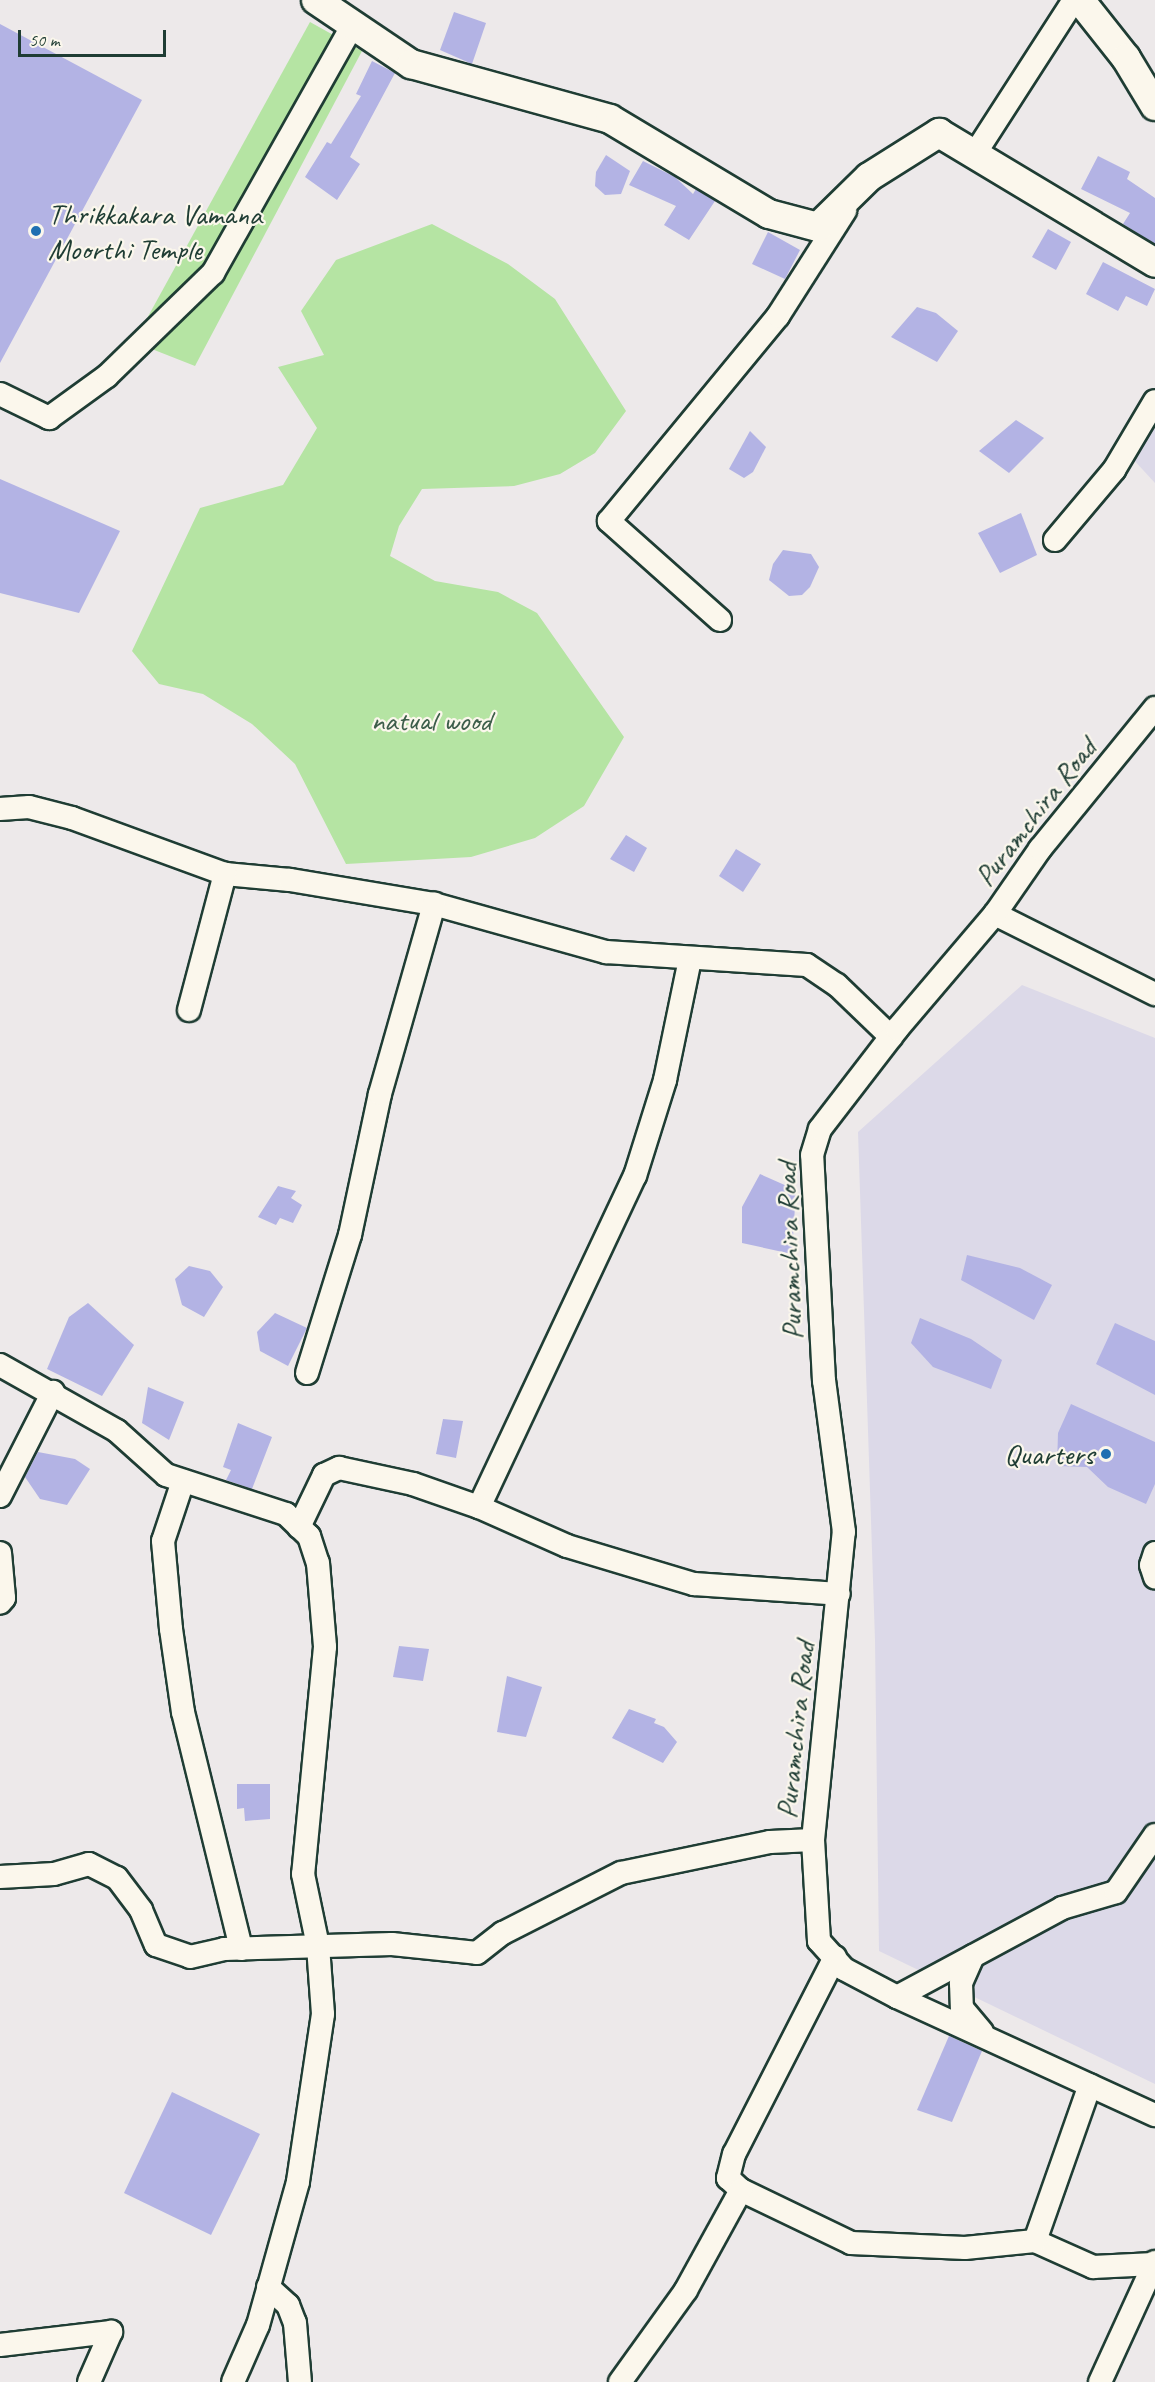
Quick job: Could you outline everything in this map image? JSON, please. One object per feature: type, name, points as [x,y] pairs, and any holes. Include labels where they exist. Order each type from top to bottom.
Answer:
[{"type":"street","points":[[316,0],[411,64],[610,119],[769,214],[818,226],[862,184],[939,133],[976,152],[1155,263]]},
{"type":"street","points":[[976,152],[1074,0]]},
{"type":"street","points":[[1080,0],[1126,58],[1155,106]]},
{"type":"street","points":[[0,394],[49,418],[107,376],[213,273],[353,25]]},
{"type":"street","points":[[720,620],[609,521],[778,316],[862,184]]},
{"type":"street","points":[[1055,540],[1114,470],[1155,401]]},
{"type":"street","name":"Puramchira Road","points":[[1155,708],[1040,849],[995,914],[891,1037],[820,1129],[812,1155],[824,1382],[844,1532],[813,1840],[813,1892],[819,1941],[844,1969],[897,1997],[985,2035],[1155,2115]]},
{"type":"street","points":[[0,809],[29,807],[72,818],[225,874],[290,880],[434,904],[606,952],[807,965],[837,985],[891,1037]]},
{"type":"street","points":[[189,1010],[225,874]]},
{"type":"street","points":[[307,1373],[350,1235],[380,1094],[434,904]]},
{"type":"street","points":[[995,914],[1155,994]]},
{"type":"street","points":[[479,1507],[635,1176],[665,1080],[690,959]]},
{"type":"street","points":[[0,1365],[53,1392],[117,1431],[166,1475],[286,1514],[309,1536],[318,1563],[325,1647],[303,1875],[318,1946],[323,2014],[298,2182],[258,2325],[233,2382]]},
{"type":"street","points":[[0,1496],[53,1392]]},
{"type":"street","points":[[299,1527],[324,1475],[339,1468],[413,1484],[479,1507],[567,1546],[694,1584],[839,1594]]},
{"type":"street","points":[[183,1481],[163,1541],[171,1629],[183,1712],[241,1949]]},
{"type":"street","points":[[0,1553],[4,1598],[0,1603]]},
{"type":"street","points":[[1155,1553],[1151,1564],[1155,1577]]},
{"type":"street","points":[[897,1997],[1062,1908],[1116,1892],[1155,1835]]},
{"type":"street","points":[[0,1877],[54,1874],[89,1864],[117,1878],[141,1910],[156,1945],[190,1957],[241,1949],[392,1944],[477,1953],[502,1933],[621,1873],[771,1842],[813,1840]]},
{"type":"street","points":[[973,1956],[961,1983],[962,2008],[985,2035]]},
{"type":"street","points":[[835,1957],[734,2154],[728,2178],[741,2190],[851,2243],[965,2248],[1035,2241],[1093,2267],[1154,2263],[1100,2382]]},
{"type":"street","points":[[1035,2241],[1090,2085]]},
{"type":"street","points":[[620,2382],[686,2290],[741,2190]]},
{"type":"street","points":[[268,2287],[288,2305],[295,2324],[300,2382]]},
{"type":"street","points":[[0,2345],[111,2332],[89,2382]]},
{"type":"shaded area","points":[[1155,407],[1155,483],[1120,445]]},
{"type":"shaded area","points":[[1022,985],[1155,1038],[1155,2084],[879,1951],[875,1640],[858,1132]]},
{"type":"green space","points":[[310,22],[362,51],[195,366],[134,342]]},
{"type":"green space","name":"natual wood","points":[[432,224],[508,264],[555,299],[626,411],[595,453],[560,474],[514,486],[422,489],[399,526],[390,556],[435,581],[498,592],[537,613],[624,737],[584,806],[535,838],[471,857],[346,864],[295,764],[252,724],[203,694],[159,684],[132,651],[200,508],[283,485],[317,428],[278,367],[324,355],[301,311],[336,260]]},
{"type":"building","points":[[454,12],[486,23],[472,64],[440,50]]},
{"type":"building","name":"Thrikkakara Vamana Moorthi Temple","points":[[0,24],[142,100],[0,363]]},
{"type":"building","points":[[372,61],[395,73],[350,157],[360,164],[337,200],[305,177],[327,142],[331,144],[361,96],[356,94]]},
{"type":"building","points":[[606,155],[630,171],[621,194],[605,195],[595,186],[596,172]]},
{"type":"building","points":[[1098,156],[1130,172],[1127,179],[1155,198],[1155,244],[1123,224],[1130,213],[1081,189]]},
{"type":"building","points":[[643,161],[675,177],[693,194],[696,189],[715,201],[689,240],[664,225],[676,206],[629,185]]},
{"type":"building","points":[[1048,229],[1071,242],[1056,270],[1032,257]]},
{"type":"building","points":[[768,232],[800,250],[785,279],[752,264]]},
{"type":"building","points":[[1103,262],[1155,289],[1147,306],[1126,296],[1118,311],[1086,294]]},
{"type":"building","points":[[917,307],[936,313],[958,331],[937,362],[891,337]]},
{"type":"building","points":[[1016,420],[1044,438],[1009,473],[979,451]]},
{"type":"building","points":[[750,431],[766,447],[753,472],[744,478],[729,469]]},
{"type":"building","points":[[0,479],[120,531],[79,613],[0,593]]},
{"type":"building","points":[[1021,513],[1037,555],[1000,573],[978,533]]},
{"type":"building","points":[[783,550],[811,554],[819,567],[810,587],[802,595],[789,596],[769,580],[773,564]]},
{"type":"building","points":[[626,835],[647,848],[634,872],[610,859]]},
{"type":"building","points":[[736,849],[761,864],[743,892],[719,876]]},
{"type":"building","points":[[760,1174],[796,1190],[792,1254],[742,1243],[742,1207]]},
{"type":"building","points":[[278,1186],[296,1191],[291,1198],[302,1205],[293,1223],[280,1218],[276,1225],[258,1217]]},
{"type":"building","points":[[967,1255],[1020,1268],[1052,1285],[1034,1320],[961,1280]]},
{"type":"building","points":[[189,1266],[210,1271],[223,1287],[204,1317],[182,1305],[175,1279]]},
{"type":"building","points":[[88,1303],[134,1345],[102,1396],[47,1369],[69,1317]]},
{"type":"building","points":[[275,1313],[307,1328],[288,1366],[260,1351],[257,1332]]},
{"type":"building","points":[[920,1318],[971,1339],[1002,1360],[991,1389],[933,1367],[911,1343]]},
{"type":"building","name":"Quarters","points":[[1115,1323],[1155,1341],[1155,1395],[1096,1364]]},
{"type":"building","points":[[148,1387],[184,1402],[169,1440],[142,1423]]},
{"type":"building","name":"Quarters","points":[[1071,1404],[1155,1442],[1155,1484],[1146,1504],[1108,1487],[1087,1467],[1057,1466],[1058,1433]]},
{"type":"building","points":[[443,1419],[463,1421],[456,1458],[436,1454]]},
{"type":"building","points":[[238,1423],[272,1437],[252,1489],[226,1480],[231,1470],[223,1467]]},
{"type":"building","points":[[38,1452],[75,1459],[90,1469],[67,1505],[40,1499],[25,1477]]},
{"type":"building","points":[[399,1646],[429,1649],[423,1681],[393,1677]]},
{"type":"building","points":[[507,1676],[542,1687],[526,1737],[497,1732]]},
{"type":"building","points":[[629,1709],[656,1719],[654,1723],[664,1727],[677,1742],[663,1763],[612,1738]]},
{"type":"building","points":[[237,1784],[270,1784],[270,1819],[245,1821],[244,1808],[237,1809]]},
{"type":"building","points":[[949,2036],[982,2051],[952,2122],[917,2110]]},
{"type":"building","points":[[172,2092],[260,2134],[211,2235],[124,2193]]},
{"type":"place","name":"Thrikkakara Vamana Moorthi Temple","points":[[36,231]]},
{"type":"place","name":"Quarters","points":[[1106,1454]]}]
